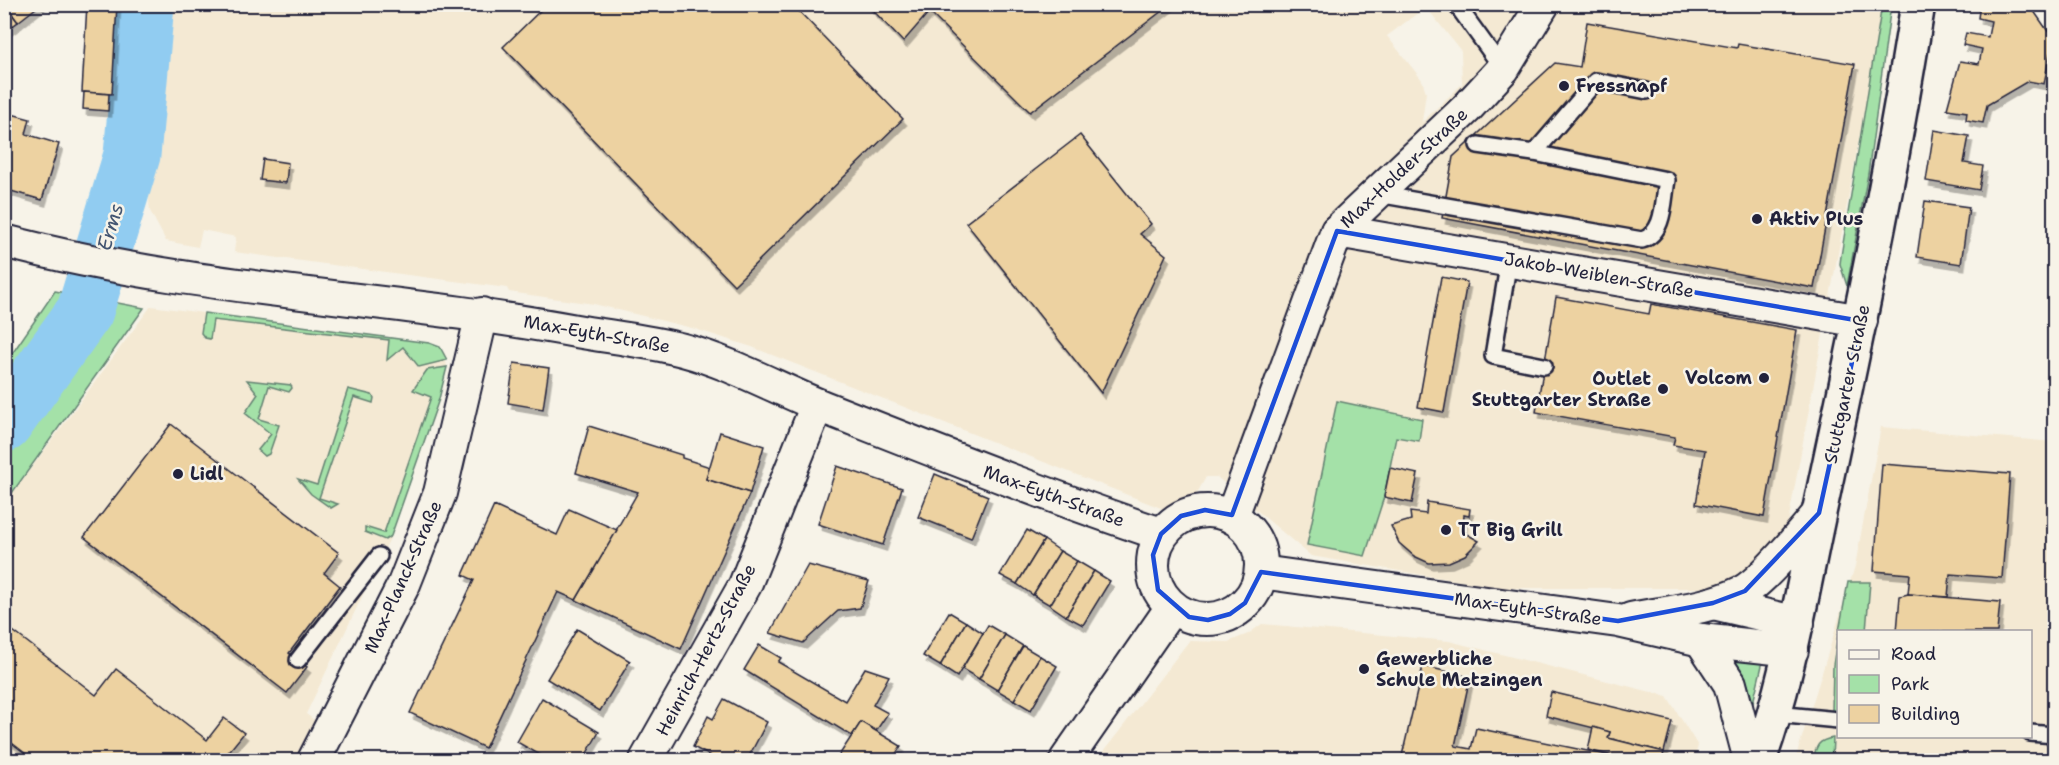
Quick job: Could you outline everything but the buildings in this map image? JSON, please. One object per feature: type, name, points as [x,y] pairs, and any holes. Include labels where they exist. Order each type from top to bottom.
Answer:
[{"type":"main road","name":"Stuttgarter Straße","points":[[1759,760],[1776,714],[1795,637],[1819,513],[1861,321],[1918,4]]},
{"type":"street","name":"Max-Holder-Straße","points":[[1232,516],[1337,231],[1466,109],[1503,69],[1543,4]]},
{"type":"street","name":"Jakob-Weiblen-Straße","points":[[1337,231],[1861,321]]},
{"type":"street","name":"Max-Eyth-Straße","points":[[4,241],[39,250],[152,271],[299,293],[482,314],[683,350],[756,377],[817,405],[1056,499],[1161,534]]},
{"type":"street","name":"Max-Planck-Straße","points":[[314,760],[404,584],[440,493],[482,314]]},
{"type":"street","name":"Heinrich-Hertz-Straße","points":[[646,760],[745,585],[817,405]]},
{"type":"street","points":[[1205,510],[1232,516],[1247,528],[1257,543],[1261,572],[1256,589],[1245,603],[1230,614],[1208,620],[1190,617],[1172,607],[1158,591],[1152,571],[1153,555],[1161,534],[1181,516],[1205,510]]},
{"type":"street","name":"Max-Eyth-Straße","points":[[1618,621],[1713,603],[1744,591],[1794,542],[1819,513]]},
{"type":"street","name":"Max-Eyth-Straße","points":[[1261,572],[1618,621],[1701,640],[1795,637]]},
{"type":"street","name":"Max-Eyth-Straße","points":[[1713,603],[1795,637]]},
{"type":"street","points":[[1066,760],[1172,607]]},
{"type":"street","points":[[1701,640],[1730,684],[1750,760]]},
{"type":"lane","points":[[1456,4],[1503,69]]},
{"type":"lane","points":[[1534,153],[1596,81],[1647,91]]},
{"type":"lane","points":[[1376,194],[1642,240],[1651,237],[1659,228],[1667,180],[1534,153],[1478,145]]},
{"type":"lane","points":[[1509,260],[1493,356],[1544,366]]},
{"type":"lane","points":[[298,660],[379,556]]},
{"type":"lane","points":[[1776,714],[1837,720]]},
{"type":"lane","points":[[2032,733],[2055,735]]},
{"type":"highlighted area","points":[[1337,231],[1861,321],[1819,513],[1745,591],[1713,603],[1618,621],[1261,572],[1245,603],[1230,614],[1208,620],[1189,617],[1158,590],[1153,555],[1161,534],[1181,516],[1205,510],[1232,515]]},
{"type":"shaded area","points":[[165,5],[1884,5],[1785,539],[1734,588],[1500,588],[1311,556],[1217,477],[1206,477],[1196,495],[1184,506],[1171,512],[752,347],[692,328],[594,304],[509,292],[507,288],[234,252],[236,237],[202,230],[198,247],[166,241],[150,211],[147,181]],"holes":[[[1426,7],[1461,51],[1462,84],[1422,122],[1426,92],[1422,80],[1387,36]]]},
{"type":"shaded area","points":[[151,306],[429,343],[440,347],[445,354],[447,367],[439,399],[391,536],[306,714],[342,741],[330,760],[5,760],[4,482],[15,490]]},
{"type":"shaded area","points":[[1881,427],[2054,442],[2054,760],[1795,760],[1855,566]]},
{"type":"shaded area","name":"Gewerbliche Schule Metzingen","points":[[1262,624],[1449,641],[1667,696],[1698,746],[1694,760],[1097,760],[1189,641],[1228,642],[1248,634]]},
{"type":"green space","points":[[1882,5],[1891,5],[1868,174],[1847,286],[1840,264]]},
{"type":"green space","points":[[55,291],[144,308],[12,493],[5,487],[5,364]]},
{"type":"green space","points":[[204,313],[429,343],[440,347],[447,360],[419,367],[403,347],[387,360],[389,340],[213,320],[210,339],[205,338],[201,333]]},
{"type":"green space","points":[[447,367],[439,399],[391,536],[385,540],[365,532],[365,527],[384,533],[431,397],[413,390],[427,370]]},
{"type":"green space","points":[[247,380],[291,385],[292,388],[289,392],[269,386],[259,419],[279,425],[269,454],[265,456],[258,450],[271,434],[245,413],[258,394]]},
{"type":"green space","points":[[348,389],[372,395],[374,398],[373,403],[354,397],[319,498],[338,504],[331,508],[311,494],[298,479],[317,485]]},
{"type":"green space","points":[[1337,401],[1422,419],[1419,441],[1396,437],[1384,497],[1365,556],[1307,545]]},
{"type":"green space","points":[[1848,582],[1870,582],[1866,630],[1839,630]]},
{"type":"green space","points":[[1837,640],[1837,711],[1832,711],[1833,665]]},
{"type":"green space","points":[[1729,655],[1764,657],[1753,703],[1748,685]]},
{"type":"green space","points":[[1833,738],[1832,760],[1813,760],[1819,744]]},
{"type":"waterway","name":"Erms","points":[[4,424],[85,311],[132,155],[146,4]]},
{"type":"place","name":"Fressnapf","points":[[1564,86]]},
{"type":"place","name":"Aktiv Plus","points":[[1757,219]]},
{"type":"place","name":"Volcom","points":[[1764,378]]},
{"type":"place","name":"Outlet Stuttgarter Straße","points":[[1663,389]]},
{"type":"place","name":"Lidl","points":[[178,474]]},
{"type":"place","name":"TT Big Grill","points":[[1446,530]]},
{"type":"place","name":"Gewerbliche Schule Metzingen","points":[[1364,669]]}]
